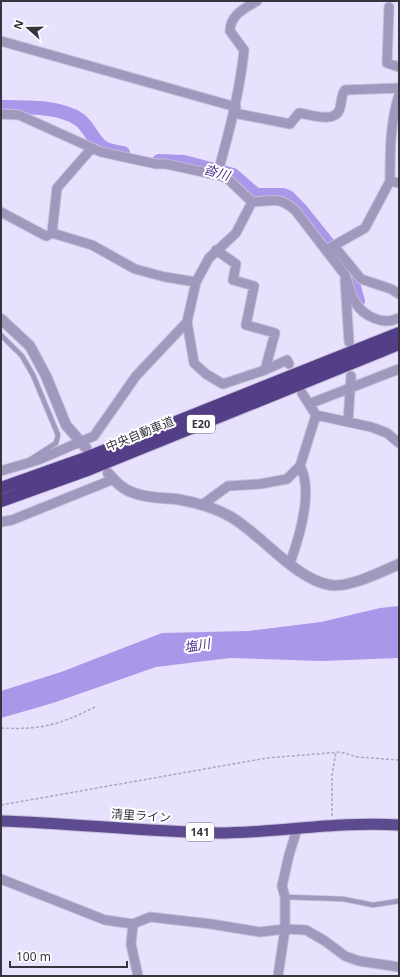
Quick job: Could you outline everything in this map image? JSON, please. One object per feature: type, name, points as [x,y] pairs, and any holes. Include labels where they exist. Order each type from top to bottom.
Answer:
[{"type":"highway","name":"中央自動車道","points":[[1,488],[155,431],[399,333]]},
{"type":"highway","name":"中央自動車道","points":[[1,501],[90,469],[399,344]]},
{"type":"highway","name":"清里ライン","points":[[1,821],[52,822],[141,830],[218,833],[332,826],[356,823],[399,825]]},
{"type":"street","points":[[217,175],[235,110],[242,72],[244,50],[230,31],[231,21],[240,11],[257,1]]},
{"type":"street","points":[[389,7],[387,63],[399,67]]},
{"type":"street","points":[[1,41],[235,110],[290,124],[299,113],[331,118],[336,115],[340,110],[342,94],[346,90],[399,88]]},
{"type":"street","points":[[330,248],[365,228],[394,182],[390,139],[395,106],[399,95]]},
{"type":"street","points":[[1,114],[19,115],[91,149],[130,159],[156,164],[166,164],[217,175],[228,179],[252,202],[278,200],[284,202],[295,210],[330,248],[345,260],[361,279],[391,289],[399,294]]},
{"type":"street","points":[[52,233],[57,188],[91,149]]},
{"type":"street","points":[[252,202],[236,232],[209,258],[196,282],[187,322],[194,363],[218,382],[223,384],[265,370],[287,360],[289,364]]},
{"type":"street","points":[[1,212],[46,236],[52,233],[92,245],[136,269],[165,277],[196,282]]},
{"type":"street","points":[[330,248],[350,286],[354,300],[359,308],[370,316],[383,321],[394,321],[399,318]]},
{"type":"street","points":[[216,250],[236,264],[233,280],[254,286],[246,325],[275,333],[265,370]]},
{"type":"street","points":[[345,260],[343,272],[349,342]]},
{"type":"street","points":[[1,319],[30,346],[43,369],[66,425],[82,445]]},
{"type":"street","points":[[1,471],[82,445],[94,436],[136,376],[187,322]]},
{"type":"street","points":[[309,404],[399,369]]},
{"type":"street","points":[[348,422],[351,376]]},
{"type":"street","points":[[202,505],[228,486],[260,484],[286,479],[300,466],[316,416],[302,393]]},
{"type":"street","points":[[316,416],[371,427],[387,433],[399,444]]},
{"type":"street","points":[[290,563],[305,506],[304,473],[300,466]]},
{"type":"street","points":[[1,522],[12,520],[111,476],[132,493],[202,505],[230,516],[306,576],[331,585],[352,582],[399,564]]},
{"type":"street","points":[[278,976],[285,929],[285,897],[282,886],[297,828]]},
{"type":"street","points":[[1,879],[105,920],[134,924],[150,917],[211,924],[260,932],[285,929],[306,930],[325,941],[345,956],[360,961],[399,967]]},
{"type":"street","points":[[134,924],[131,944],[138,976]]},
{"type":"lane","points":[[1,335],[22,356],[32,375],[58,435],[56,443],[35,455],[24,464]]},
{"type":"lane","points":[[285,897],[343,899],[373,905],[399,901]]},
{"type":"path","points":[[1,728],[31,729],[67,721],[94,707]]},
{"type":"path","points":[[1,805],[268,758],[336,752],[358,757],[399,760]]},
{"type":"path","points":[[332,826],[332,775],[336,752]]},
{"type":"water","name":"塩川","points":[[399,606],[399,658],[321,661],[230,658],[156,667],[53,703],[1,718],[1,691],[61,672],[162,633],[248,631],[321,622],[380,608]]},
{"type":"waterway","name":"沓川","points":[[1,107],[42,108],[72,115],[87,127],[101,146],[109,150],[123,153]]},
{"type":"waterway","name":"沓川","points":[[159,161],[184,162],[233,175],[256,195],[283,195],[288,197],[300,209],[349,270],[358,301]]}]
